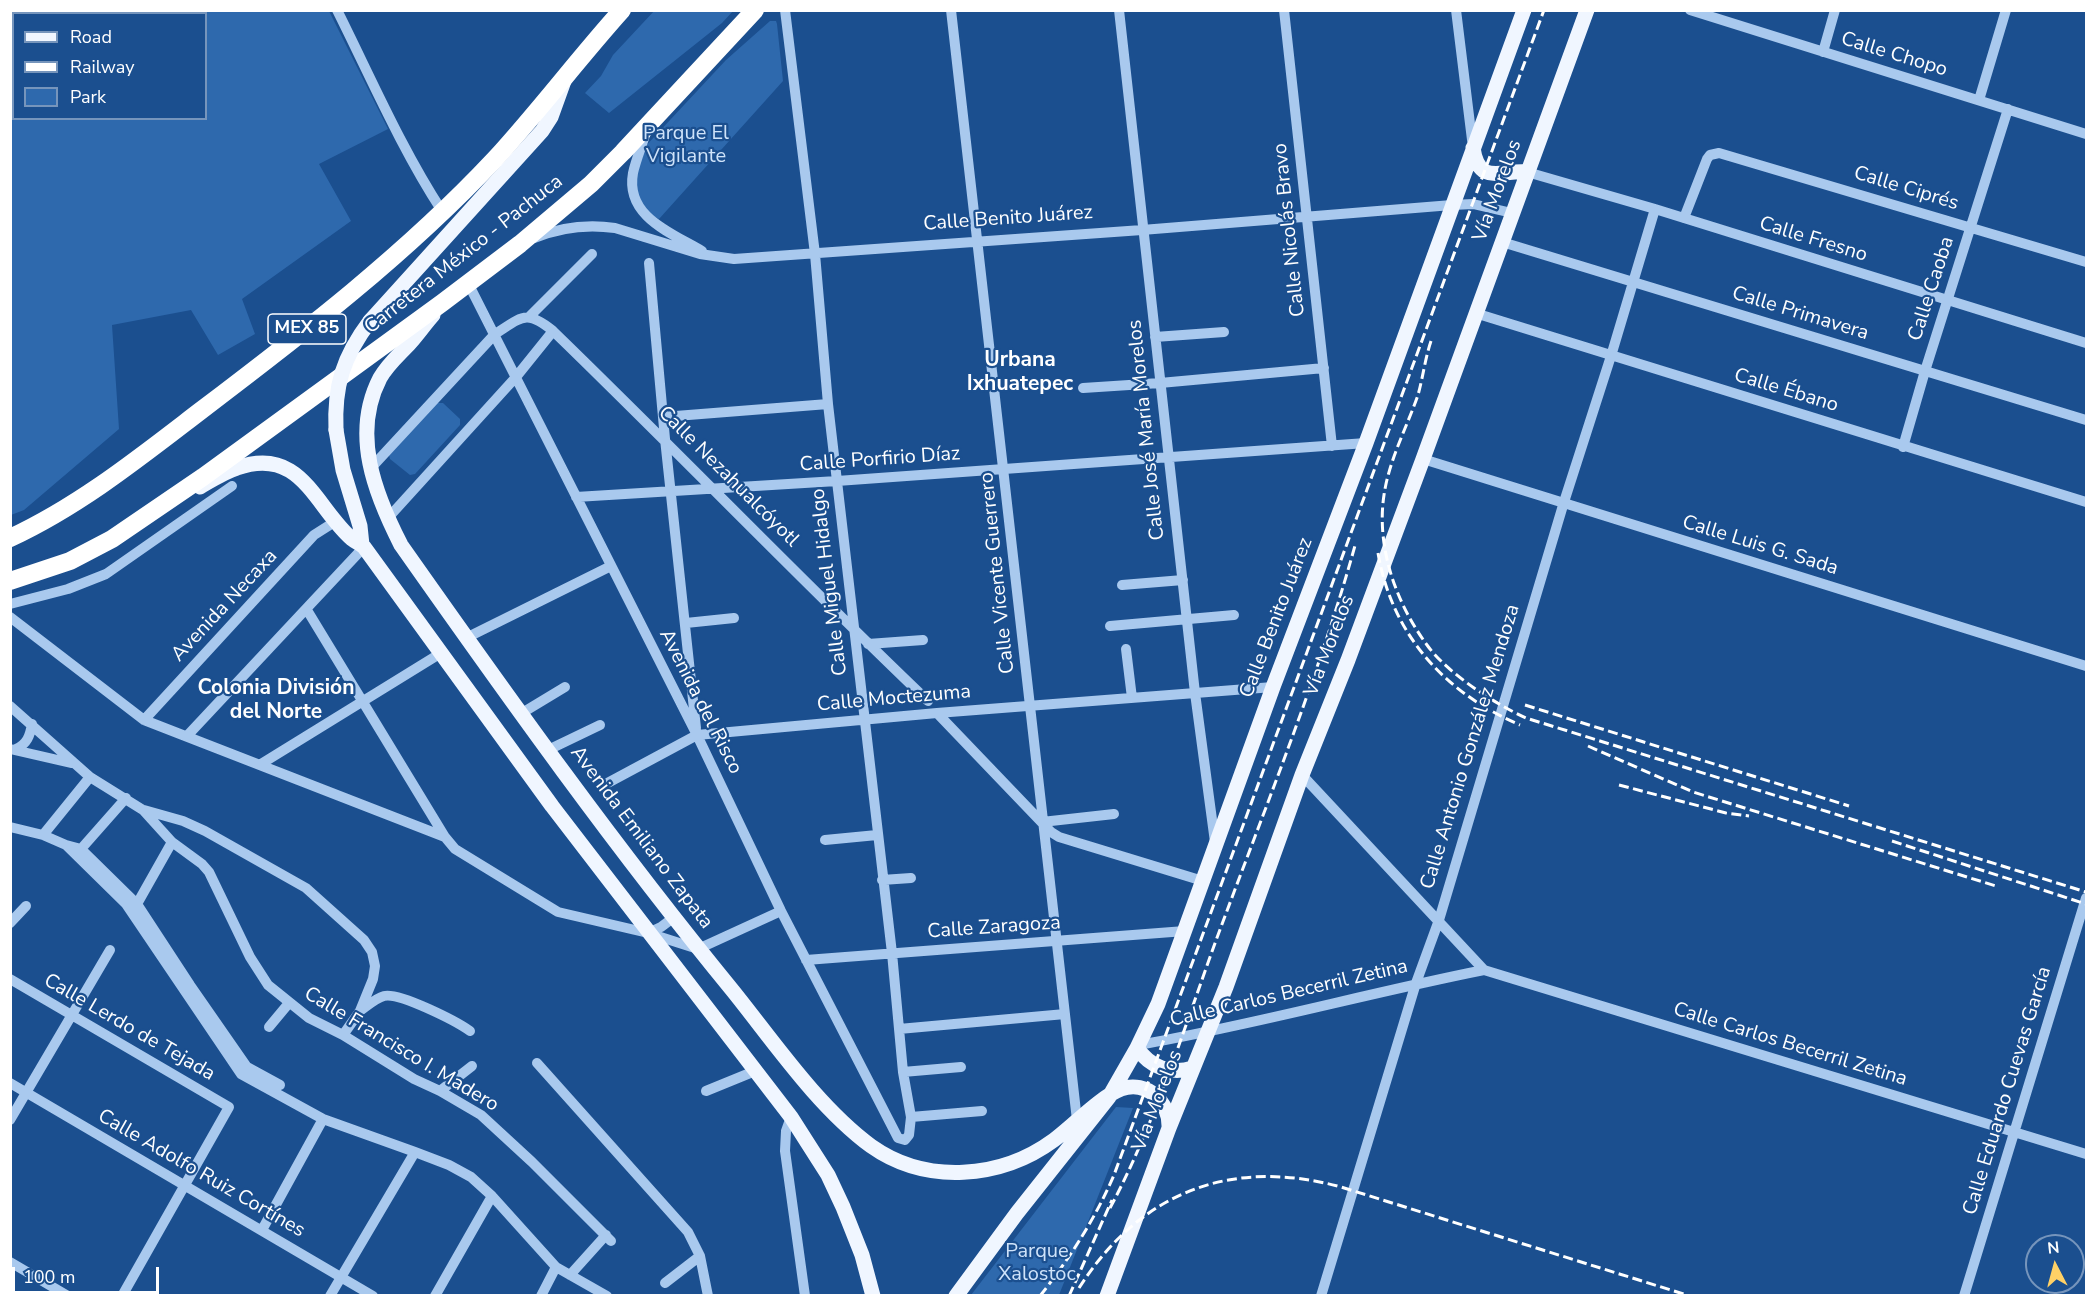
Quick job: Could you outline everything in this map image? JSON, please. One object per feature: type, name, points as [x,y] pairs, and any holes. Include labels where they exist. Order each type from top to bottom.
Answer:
[{"type":"highway","name":"Carretera México - Pachuca","points":[[10,538],[40,525],[74,504],[174,431],[301,334],[400,251],[494,159],[622,10]]},
{"type":"highway","name":"Carretera México - Pachuca","points":[[10,581],[46,570],[88,553],[148,515],[520,244],[591,184],[648,127],[754,10]]},
{"type":"main road","name":"Calle Benito Juárez","points":[[1137,1047],[1158,1004],[1185,932],[1273,687],[1366,443],[1524,10]]},
{"type":"main road","name":"Vía Morelos","points":[[1107,1296],[1169,1128],[1237,958],[1302,775],[1348,660],[1423,459],[1587,10]]},
{"type":"main road","points":[[363,546],[360,526],[345,479],[336,430],[337,392],[343,365],[355,341],[370,321],[542,131],[551,117],[566,75]]},
{"type":"main road","points":[[1473,148],[1478,164],[1488,173],[1500,175],[1518,171],[1527,172]]},
{"type":"main road","name":"Avenida Emiliano Zapata","points":[[442,303],[393,360],[381,377],[372,398],[367,421],[370,469],[388,518],[401,545],[581,798],[673,918],[815,1092],[841,1120],[871,1146],[895,1160],[923,1170],[946,1173],[1003,1167],[1040,1149],[1080,1124],[1110,1096]]},
{"type":"main road","points":[[148,515],[230,471],[250,465],[282,466],[305,481],[352,540],[363,546],[552,806],[791,1118],[828,1175],[843,1207],[862,1255],[873,1296]]},
{"type":"main road","points":[[1137,1047],[1147,1060],[1161,1068],[1177,1071],[1193,1068]]},
{"type":"main road","name":"Vía Morelos","points":[[1110,1096],[1137,1047]]},
{"type":"main road","points":[[1110,1096],[1126,1088],[1140,1088],[1152,1093],[1166,1108],[1169,1128]]},
{"type":"main road","points":[[956,1296],[1080,1124]]},
{"type":"street","points":[[337,10],[392,120],[442,212]]},
{"type":"street","name":"Calle Miguel Hidalgo","points":[[785,10],[815,254],[828,404],[892,953],[903,1072],[911,1117]]},
{"type":"street","name":"Calle Vicente Guerrero","points":[[951,10],[1031,707],[1042,822],[1080,1124]]},
{"type":"street","name":"Calle José María Morelos","points":[[1119,10],[1195,693],[1215,845]]},
{"type":"street","name":"Calle Nicolás Bravo","points":[[1284,10],[1332,446]]},
{"type":"street","points":[[1456,10],[1473,148]]},
{"type":"street","name":"Calle Chopo","points":[[1690,10],[2086,134]]},
{"type":"street","points":[[1822,51],[1835,10]]},
{"type":"street","points":[[1979,100],[2006,10]]},
{"type":"street","name":"Calle Caoba","points":[[1903,447],[2008,109]]},
{"type":"street","name":"Calle Benito Juárez","points":[[648,127],[633,175],[634,193],[640,207],[645,215],[661,229],[710,255]]},
{"type":"street","name":"Calle Ciprés","points":[[1684,218],[1707,159],[1714,153],[1724,153],[2086,262]]},
{"type":"street","name":"Calle Fresno","points":[[1527,172],[1655,209],[2086,343]]},
{"type":"street","name":"Calle Benito Juárez","points":[[520,244],[549,232],[583,225],[601,226],[710,255],[734,259],[1452,205],[1473,204],[1512,213]]},
{"type":"street","name":"Calle Antonio González Mendoza","points":[[1321,1296],[1416,984],[1439,920],[1564,502],[1655,209]]},
{"type":"street","name":"Calle Primavera","points":[[1502,242],[2086,420]]},
{"type":"street","points":[[370,469],[495,334],[520,318],[529,316],[592,254]]},
{"type":"street","points":[[649,263],[665,439],[697,735]]},
{"type":"street","name":"Avenida del Risco","points":[[468,283],[697,735],[781,911],[898,1138],[902,1140],[908,1138],[911,1117]]},
{"type":"street","name":"Calle Ébano","points":[[1475,313],[2086,502]]},
{"type":"street","name":"Calle Nezahualcóyotl","points":[[529,316],[539,320],[553,331],[665,439],[868,644],[928,701]]},
{"type":"street","points":[[388,518],[516,377],[553,331]]},
{"type":"street","points":[[1155,337],[1224,332]]},
{"type":"street","points":[[1083,388],[1324,368]]},
{"type":"street","points":[[663,417],[828,404]]},
{"type":"street","name":"Calle Porfirio Díaz","points":[[576,497],[837,481],[1366,443]]},
{"type":"street","name":"Calle Luis G. Sada","points":[[1423,459],[2086,666]]},
{"type":"street","points":[[10,604],[68,589],[106,574],[232,486]]},
{"type":"street","name":"Avenida Necaxa","points":[[144,720],[314,535],[336,521]]},
{"type":"street","points":[[187,736],[307,610],[363,546]]},
{"type":"street","points":[[466,638],[610,566]]},
{"type":"street","points":[[1122,585],[1183,580]]},
{"type":"street","points":[[307,610],[445,837],[455,849],[558,912],[648,933],[698,949],[781,911]]},
{"type":"street","points":[[1110,626],[1234,615]]},
{"type":"street","points":[[10,617],[144,720],[445,837]]},
{"type":"street","points":[[686,623],[734,618]]},
{"type":"street","points":[[868,644],[923,639]]},
{"type":"street","points":[[1126,649],[1132,698]]},
{"type":"street","points":[[261,764],[441,653]]},
{"type":"street","points":[[522,713],[565,687]]},
{"type":"street","name":"Calle Moctezuma","points":[[602,786],[697,735],[937,713],[1273,687]]},
{"type":"street","name":"Calle Francisco I. Madero","points":[[10,706],[90,777],[143,810],[172,842],[202,864],[258,972],[268,985],[309,1018],[343,1035],[481,1115],[608,1238],[570,1275]]},
{"type":"street","points":[[937,713],[1051,832],[1059,837],[1203,881]]},
{"type":"street","points":[[13,749],[23,746],[28,740],[32,724]]},
{"type":"street","points":[[548,750],[600,725]]},
{"type":"street","points":[[13,749],[75,764]]},
{"type":"street","points":[[1302,775],[1484,970]]},
{"type":"street","points":[[44,835],[90,777]]},
{"type":"street","points":[[81,849],[126,798],[183,816],[249,851]]},
{"type":"street","points":[[143,810],[183,821],[205,831],[306,888],[347,923],[372,952],[375,966],[373,978],[360,1011],[343,1035]]},
{"type":"street","points":[[1042,822],[1114,814]]},
{"type":"street","points":[[10,827],[44,835],[81,849],[137,903],[247,1067],[280,1085]]},
{"type":"street","points":[[825,840],[877,835]]},
{"type":"street","points":[[137,903],[172,842]]},
{"type":"street","points":[[66,845],[133,912],[241,1074],[323,1119],[416,1152],[449,1165],[471,1177],[492,1196],[556,1267],[608,1296]]},
{"type":"street","points":[[882,880],[911,878]]},
{"type":"street","name":"Calle Eduardo Cuevas García","points":[[1964,1296],[2086,898]]},
{"type":"street","points":[[10,923],[26,906]]},
{"type":"street","points":[[648,933],[673,918]]},
{"type":"street","name":"Calle Zaragoza","points":[[806,960],[1185,932]]},
{"type":"street","points":[[10,1120],[110,950]]},
{"type":"street","name":"Calle Carlos Becerril Zetina","points":[[1137,1047],[1484,970],[2086,1154]]},
{"type":"street","name":"Calle Lerdo de Tejada","points":[[10,979],[229,1107],[184,1186]]},
{"type":"street","points":[[360,1011],[379,998],[392,995],[458,1023],[470,1031]]},
{"type":"street","points":[[269,1026],[289,1003]]},
{"type":"street","points":[[899,1029],[1065,1014]]},
{"type":"street","points":[[537,1063],[688,1232],[700,1256],[708,1296]]},
{"type":"street","points":[[440,1091],[472,1066]]},
{"type":"street","points":[[903,1072],[962,1067]]},
{"type":"street","points":[[706,1091],[755,1071]]},
{"type":"street","name":"Calle Adolfo Ruiz Cortínes","points":[[10,1083],[373,1296]]},
{"type":"street","points":[[911,1117],[982,1111]]},
{"type":"street","points":[[791,1118],[786,1131],[785,1151],[805,1296]]},
{"type":"street","points":[[262,1230],[323,1119]]},
{"type":"street","points":[[330,1296],[416,1152]]},
{"type":"street","points":[[122,1296],[184,1186]]},
{"type":"street","points":[[435,1296],[492,1196]]},
{"type":"street","points":[[665,1283],[700,1256]]},
{"type":"street","points":[[10,1262],[68,1296]]},
{"type":"street","points":[[541,1296],[556,1267]]},
{"type":"green space","points":[[11,10],[329,11],[388,129],[319,164],[351,221],[242,299],[255,334],[218,355],[191,310],[112,325],[119,429],[24,510],[11,515]]},
{"type":"green space","points":[[655,10],[733,11],[722,23],[609,113],[585,93],[601,76],[613,55]]},
{"type":"green space","name":"Parque El Vigilante","points":[[770,21],[776,21],[777,24],[783,81],[659,219],[650,214],[639,198],[637,189],[636,169],[642,150],[726,60]]},
{"type":"green space","points":[[436,403],[443,403],[460,419],[460,425],[415,474],[410,475],[390,459],[389,455]]},
{"type":"green space","name":"Parque Xalostoc","points":[[1116,1107],[1133,1108],[1059,1295],[971,1295]]},
{"type":"railway","points":[[1040,1296],[1081,1238],[1114,1175],[1544,10]]},
{"type":"railway","points":[[1431,341],[1418,395],[1386,482],[1382,515],[1383,534],[1391,574],[1406,611],[1427,645],[1459,677],[1500,705],[1526,718],[2086,892]]},
{"type":"railway","points":[[1110,1208],[1141,1143],[1168,1074],[1309,691],[1356,542]]},
{"type":"railway","points":[[1378,553],[1385,583],[1396,610],[1409,635],[1426,658],[1468,696],[1520,725]]},
{"type":"railway","points":[[1525,705],[1849,806]]},
{"type":"railway","points":[[1588,746],[1693,792],[1996,886]]},
{"type":"railway","points":[[1619,785],[1726,813],[1749,816]]},
{"type":"railway","points":[[1892,841],[2086,904]]},
{"type":"railway","points":[[1079,1288],[1103,1255],[1130,1228],[1160,1206],[1192,1190],[1226,1180],[1262,1177],[1301,1179],[1341,1187],[1690,1296]]},
{"type":"railway","points":[[1069,1296],[1112,1200]]},
{"type":"district","name":"Urbana Ixhuatepec","points":[[1020,373]]},
{"type":"district","name":"Colonia División del Norte","points":[[276,701]]}]
